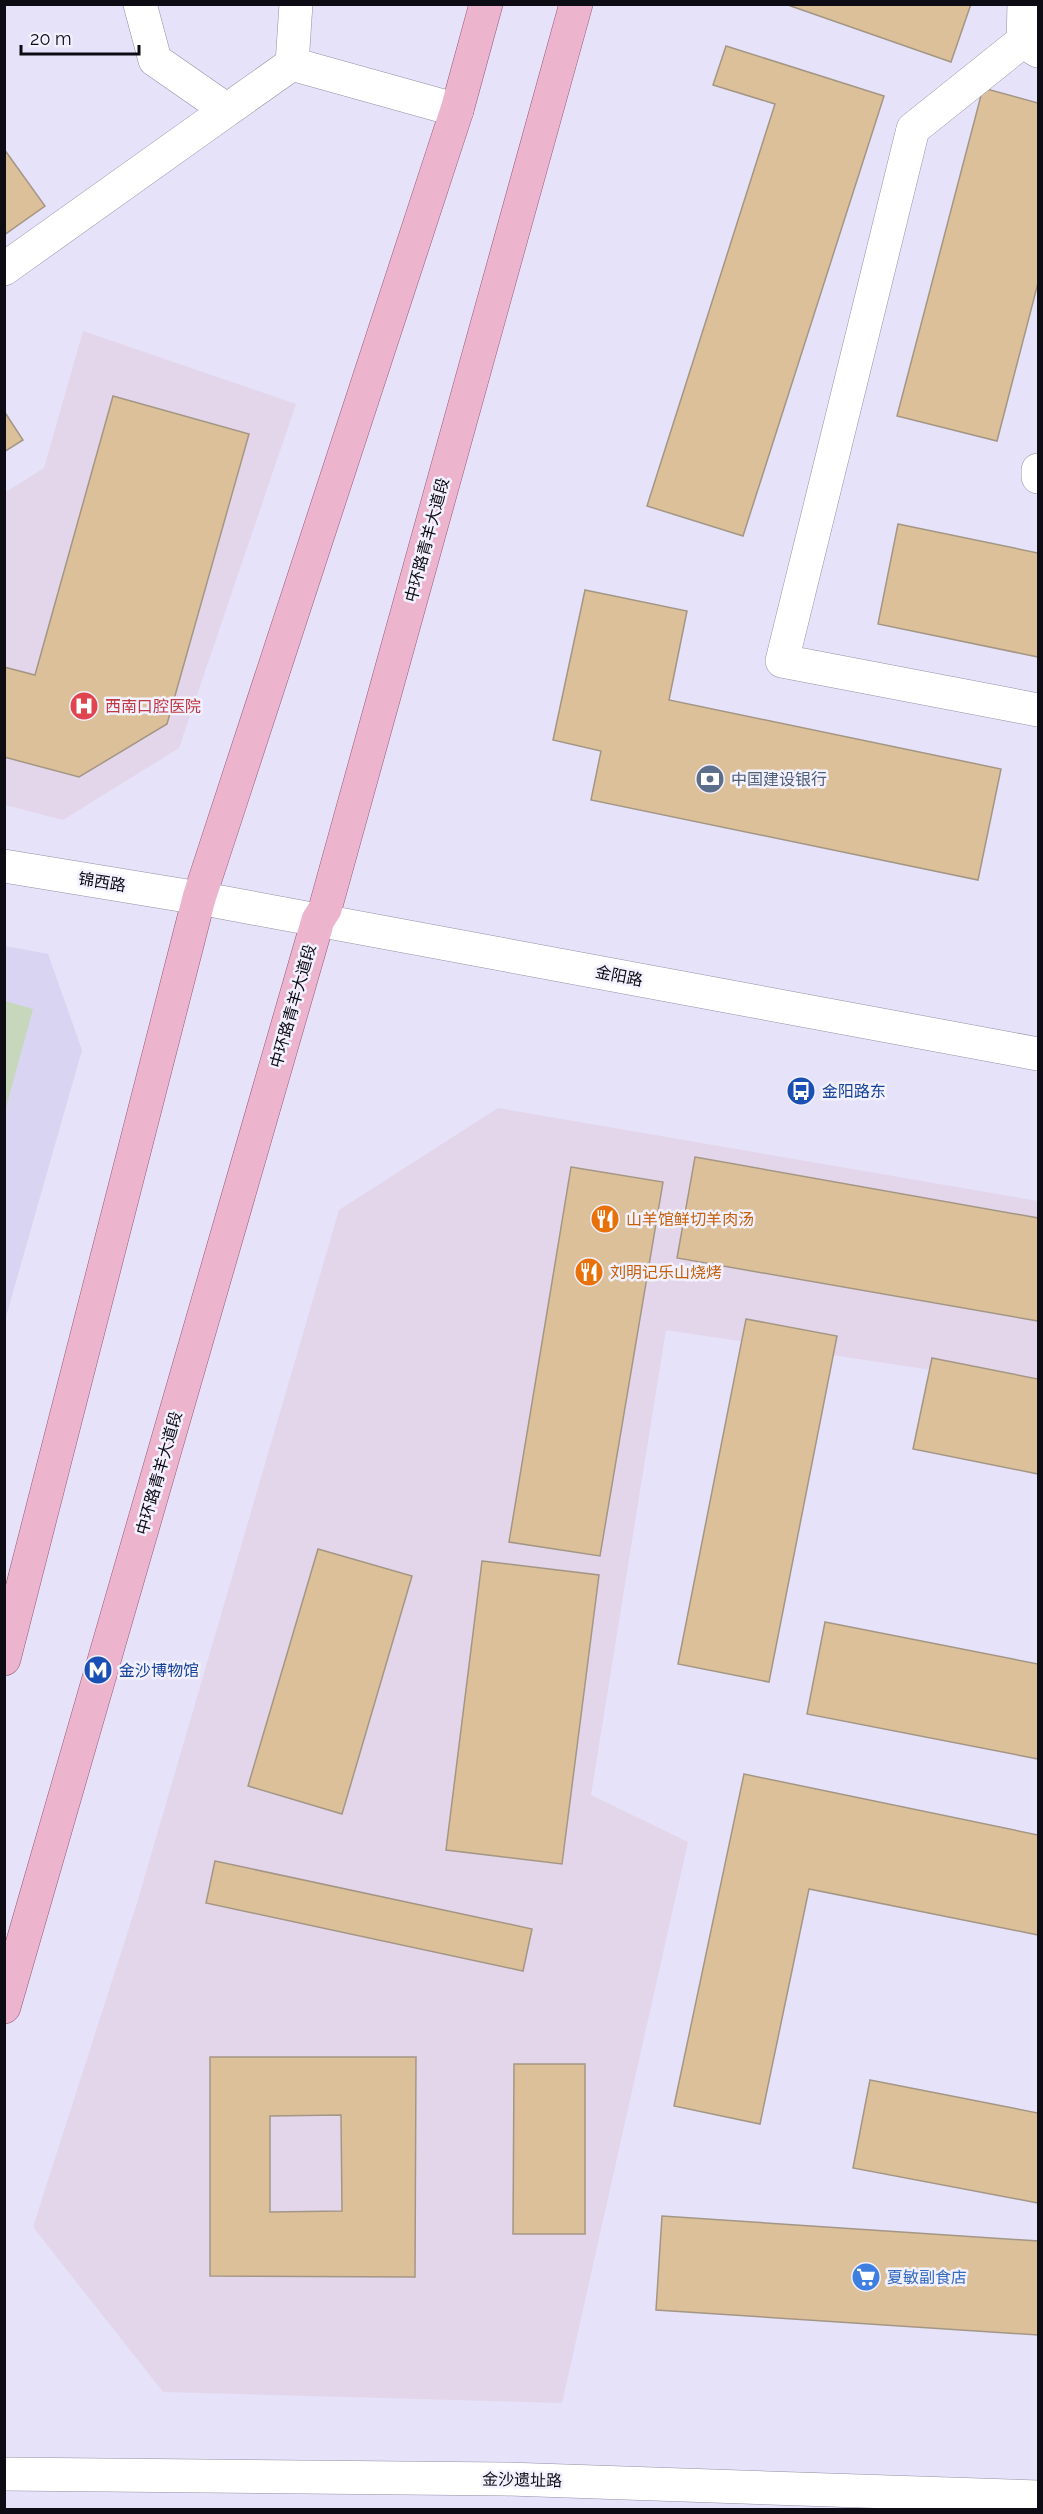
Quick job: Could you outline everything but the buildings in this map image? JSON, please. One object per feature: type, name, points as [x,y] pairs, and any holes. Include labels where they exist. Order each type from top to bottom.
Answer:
[{"type":"main road","points":[[4,1659],[199,898],[457,110],[486,4]]},
{"type":"main road","name":"中环路青羊大道段","points":[[4,2007],[318,920],[325,909],[576,4]]},
{"type":"street","points":[[140,4],[155,60],[227,110]]},
{"type":"street","points":[[292,64],[296,4]]},
{"type":"street","points":[[1024,4],[1031,46],[913,129],[782,661],[1038,710]]},
{"type":"street","points":[[4,269],[292,64]]},
{"type":"street","points":[[292,64],[457,110]]},
{"type":"street","points":[[1038,470],[1038,477]]},
{"type":"street","name":"锦西路","points":[[4,866],[199,898]]},
{"type":"street","name":"金阳路","points":[[199,898],[1038,1054]]},
{"type":"street","name":"金沙遗址路","points":[[4,2474],[505,2479],[902,2500],[1038,2497]]},
{"type":"shaded area","points":[[83,331],[296,404],[179,748],[63,820],[5,805],[4,493],[44,468]]},
{"type":"shaded area","points":[[5,946],[48,954],[82,1050],[5,1320]]},
{"type":"shaded area","points":[[498,1108],[1038,1201],[1038,1386],[666,1330],[591,1795],[688,1842],[562,2403],[163,2392],[33,2227],[137,1903],[339,1210]]},
{"type":"green space","points":[[4,1001],[33,1009],[5,1111]]},
{"type":"place","name":"西南口腔医院","points":[[84,706]]},
{"type":"place","name":"中国建设银行","points":[[710,779]]},
{"type":"place","name":"金阳路东","points":[[801,1091]]},
{"type":"place","name":"山羊馆鲜切羊肉汤","points":[[605,1219]]},
{"type":"place","name":"刘明记乐山烧烤","points":[[589,1272]]},
{"type":"place","name":"金沙博物馆","points":[[98,1670]]},
{"type":"place","name":"夏敏副食店","points":[[866,2277]]}]
